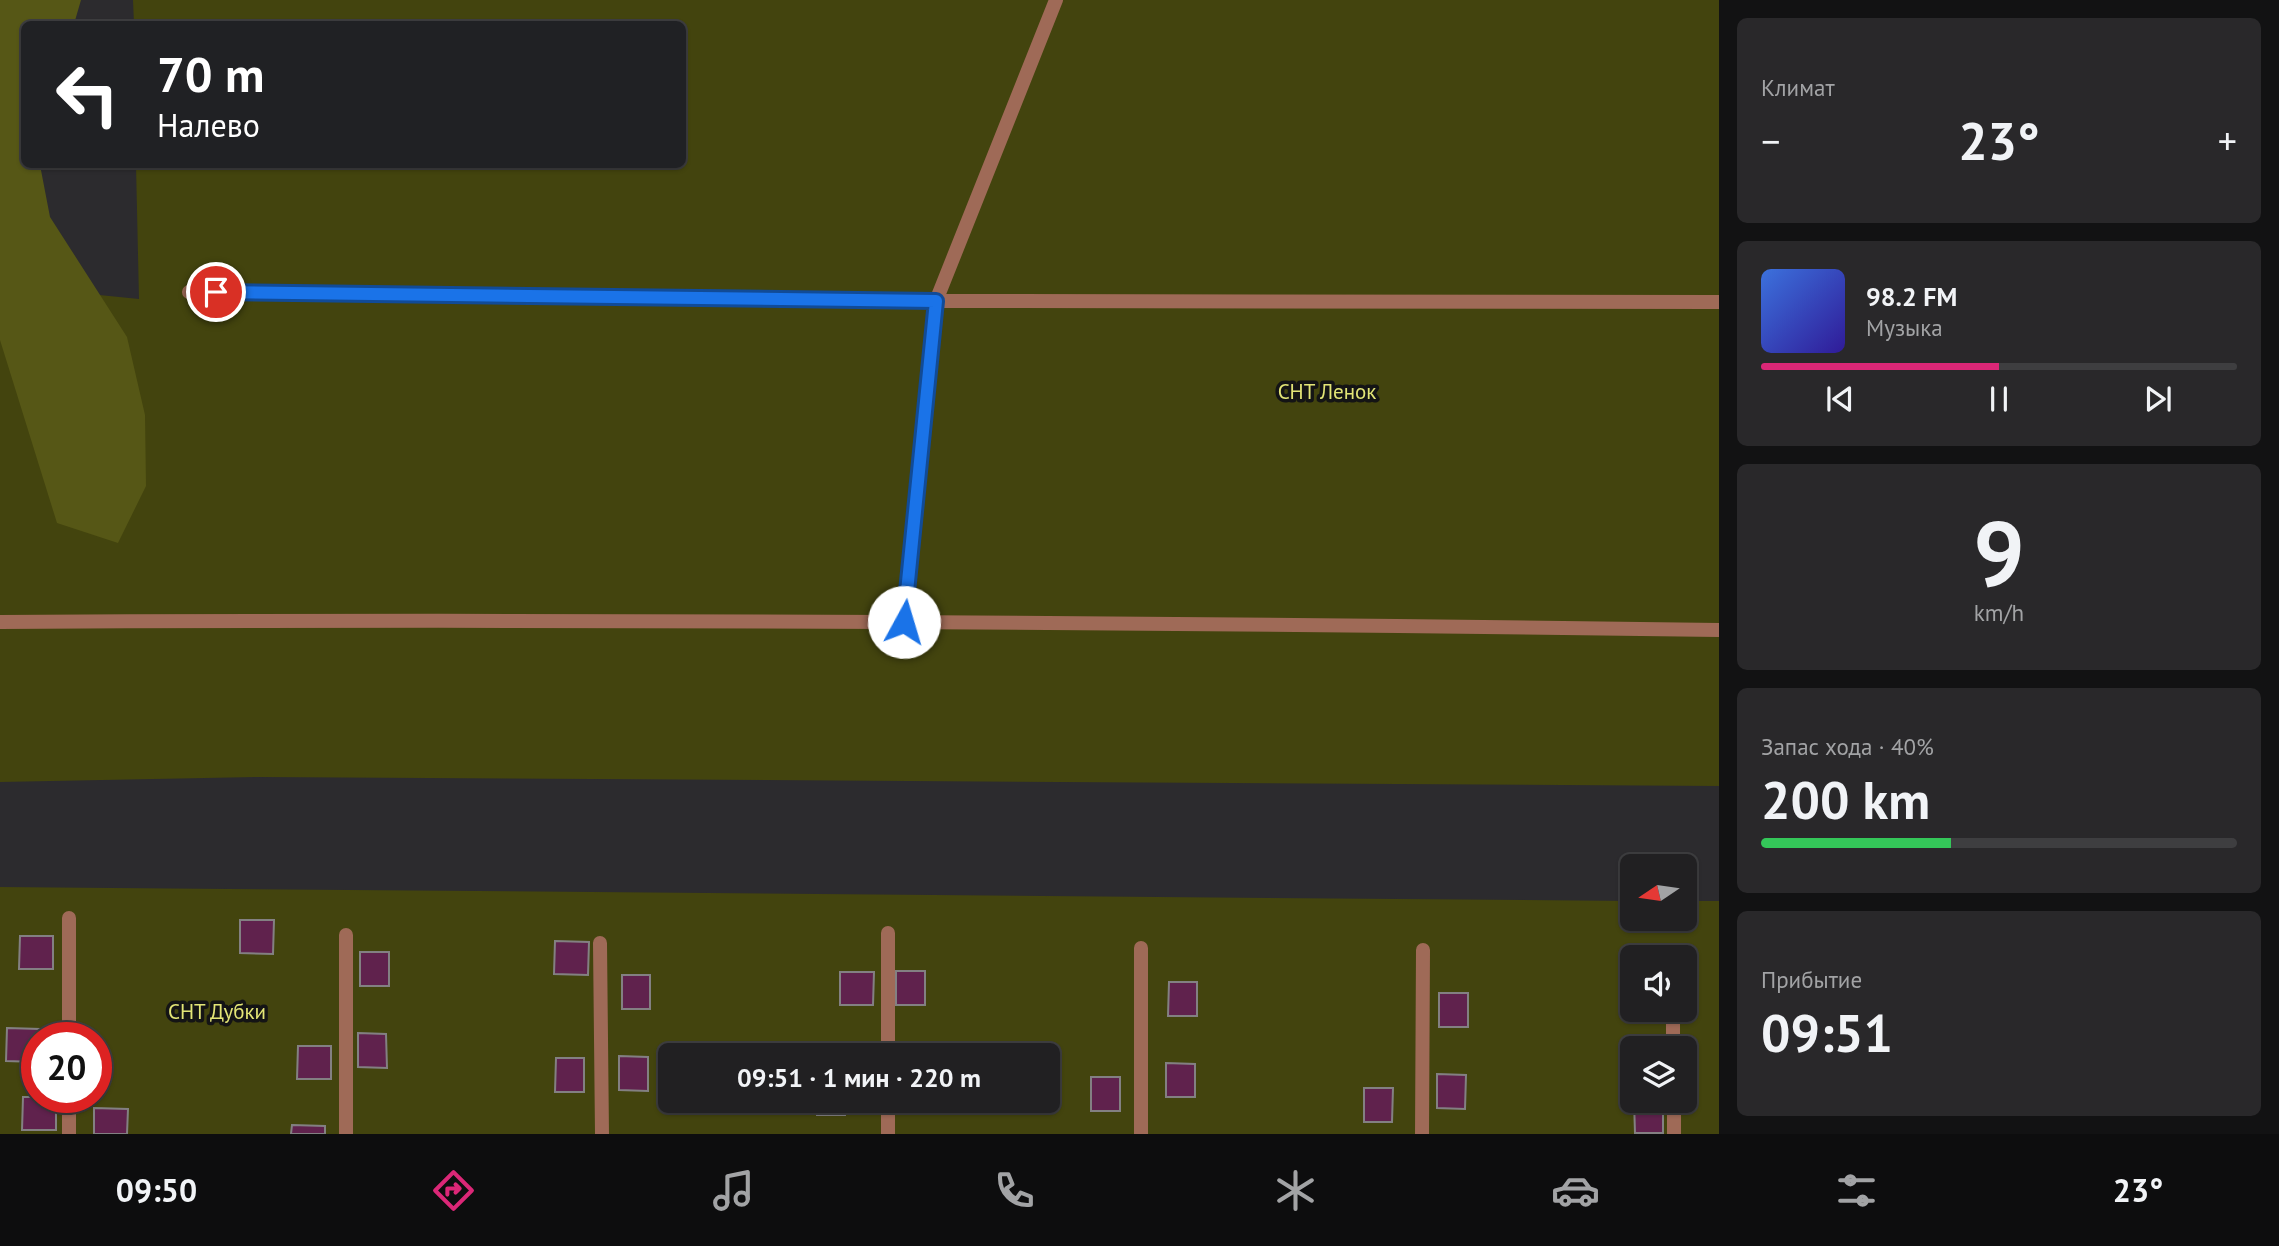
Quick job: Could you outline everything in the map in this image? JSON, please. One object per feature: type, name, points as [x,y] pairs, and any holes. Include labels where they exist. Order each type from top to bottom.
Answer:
[{"type":"street","points":[[904,622],[936,301],[1056,0]]},
{"type":"street","points":[[189,292],[936,301],[1719,302]]},
{"type":"street","points":[[0,622],[481,619],[1719,630]]},
{"type":"street","points":[[69,918],[69,1022]]},
{"type":"street","points":[[888,933],[888,1043]]},
{"type":"street","points":[[346,935],[346,1134]]},
{"type":"street","points":[[600,943],[602,1134]]},
{"type":"street","points":[[1141,948],[1141,1134]]},
{"type":"street","points":[[1422,1134],[1423,950]]},
{"type":"street","points":[[69,1113],[69,1134]]},
{"type":"street","points":[[888,1113],[888,1134]]},
{"type":"street","points":[[1674,1113],[1674,1134]]},
{"type":"green space","name":"СНТ Ленок","points":[[133,0],[1719,0],[1719,786],[258,777],[0,782],[0,285],[139,299],[136,168],[686,168],[686,21],[134,21]]},
{"type":"green space","name":"СНТ Дубки","points":[[0,887],[1620,901],[1620,931],[1698,931],[1698,901],[1719,901],[1719,1134],[0,1134]]},
{"type":"shaded area","points":[[0,0],[81,0],[75,21],[21,21],[21,168],[41,168],[50,217],[127,337],[145,415],[146,486],[118,543],[57,523],[0,340]]},
{"type":"building","points":[[240,920],[274,920],[273,954],[240,953]]},
{"type":"building","points":[[20,936],[53,936],[53,969],[19,969]]},
{"type":"building","points":[[555,941],[589,942],[588,975],[554,974]]},
{"type":"building","points":[[360,952],[389,952],[389,986],[360,986]]},
{"type":"building","points":[[896,971],[925,971],[925,1005],[896,1005]]},
{"type":"building","points":[[840,972],[874,972],[873,1005],[840,1005]]},
{"type":"building","points":[[622,975],[650,975],[650,1009],[622,1009]]},
{"type":"building","points":[[1169,982],[1197,982],[1197,1016],[1168,1016]]},
{"type":"building","points":[[1439,993],[1468,993],[1468,1027],[1439,1027]]},
{"type":"building","points":[[7,1028],[21,1028],[21,1061],[6,1061]]},
{"type":"building","points":[[358,1033],[386,1034],[387,1068],[358,1067]]},
{"type":"building","points":[[298,1046],[331,1046],[331,1079],[297,1079]]},
{"type":"building","points":[[619,1056],[648,1057],[648,1091],[619,1090]]},
{"type":"building","points":[[556,1058],[584,1058],[584,1092],[555,1092]]},
{"type":"building","points":[[1166,1063],[1195,1064],[1195,1097],[1166,1097]]},
{"type":"building","points":[[1437,1074],[1466,1075],[1465,1109],[1437,1108]]},
{"type":"building","points":[[1091,1077],[1120,1077],[1120,1111],[1091,1111]]},
{"type":"building","points":[[1364,1088],[1393,1088],[1392,1122],[1364,1122]]},
{"type":"building","points":[[112,1109],[128,1109],[127,1134],[94,1134],[94,1113],[112,1113]]},
{"type":"building","points":[[23,1113],[56,1113],[56,1130],[22,1130]]},
{"type":"building","points":[[817,1113],[845,1113],[845,1115]]},
{"type":"building","points":[[1634,1113],[1663,1113],[1663,1133],[1635,1133]]},
{"type":"building","points":[[292,1125],[325,1126],[325,1134],[291,1134]]},
{"type":"route","points":[[216,292],[936,301],[904,622]]}]
